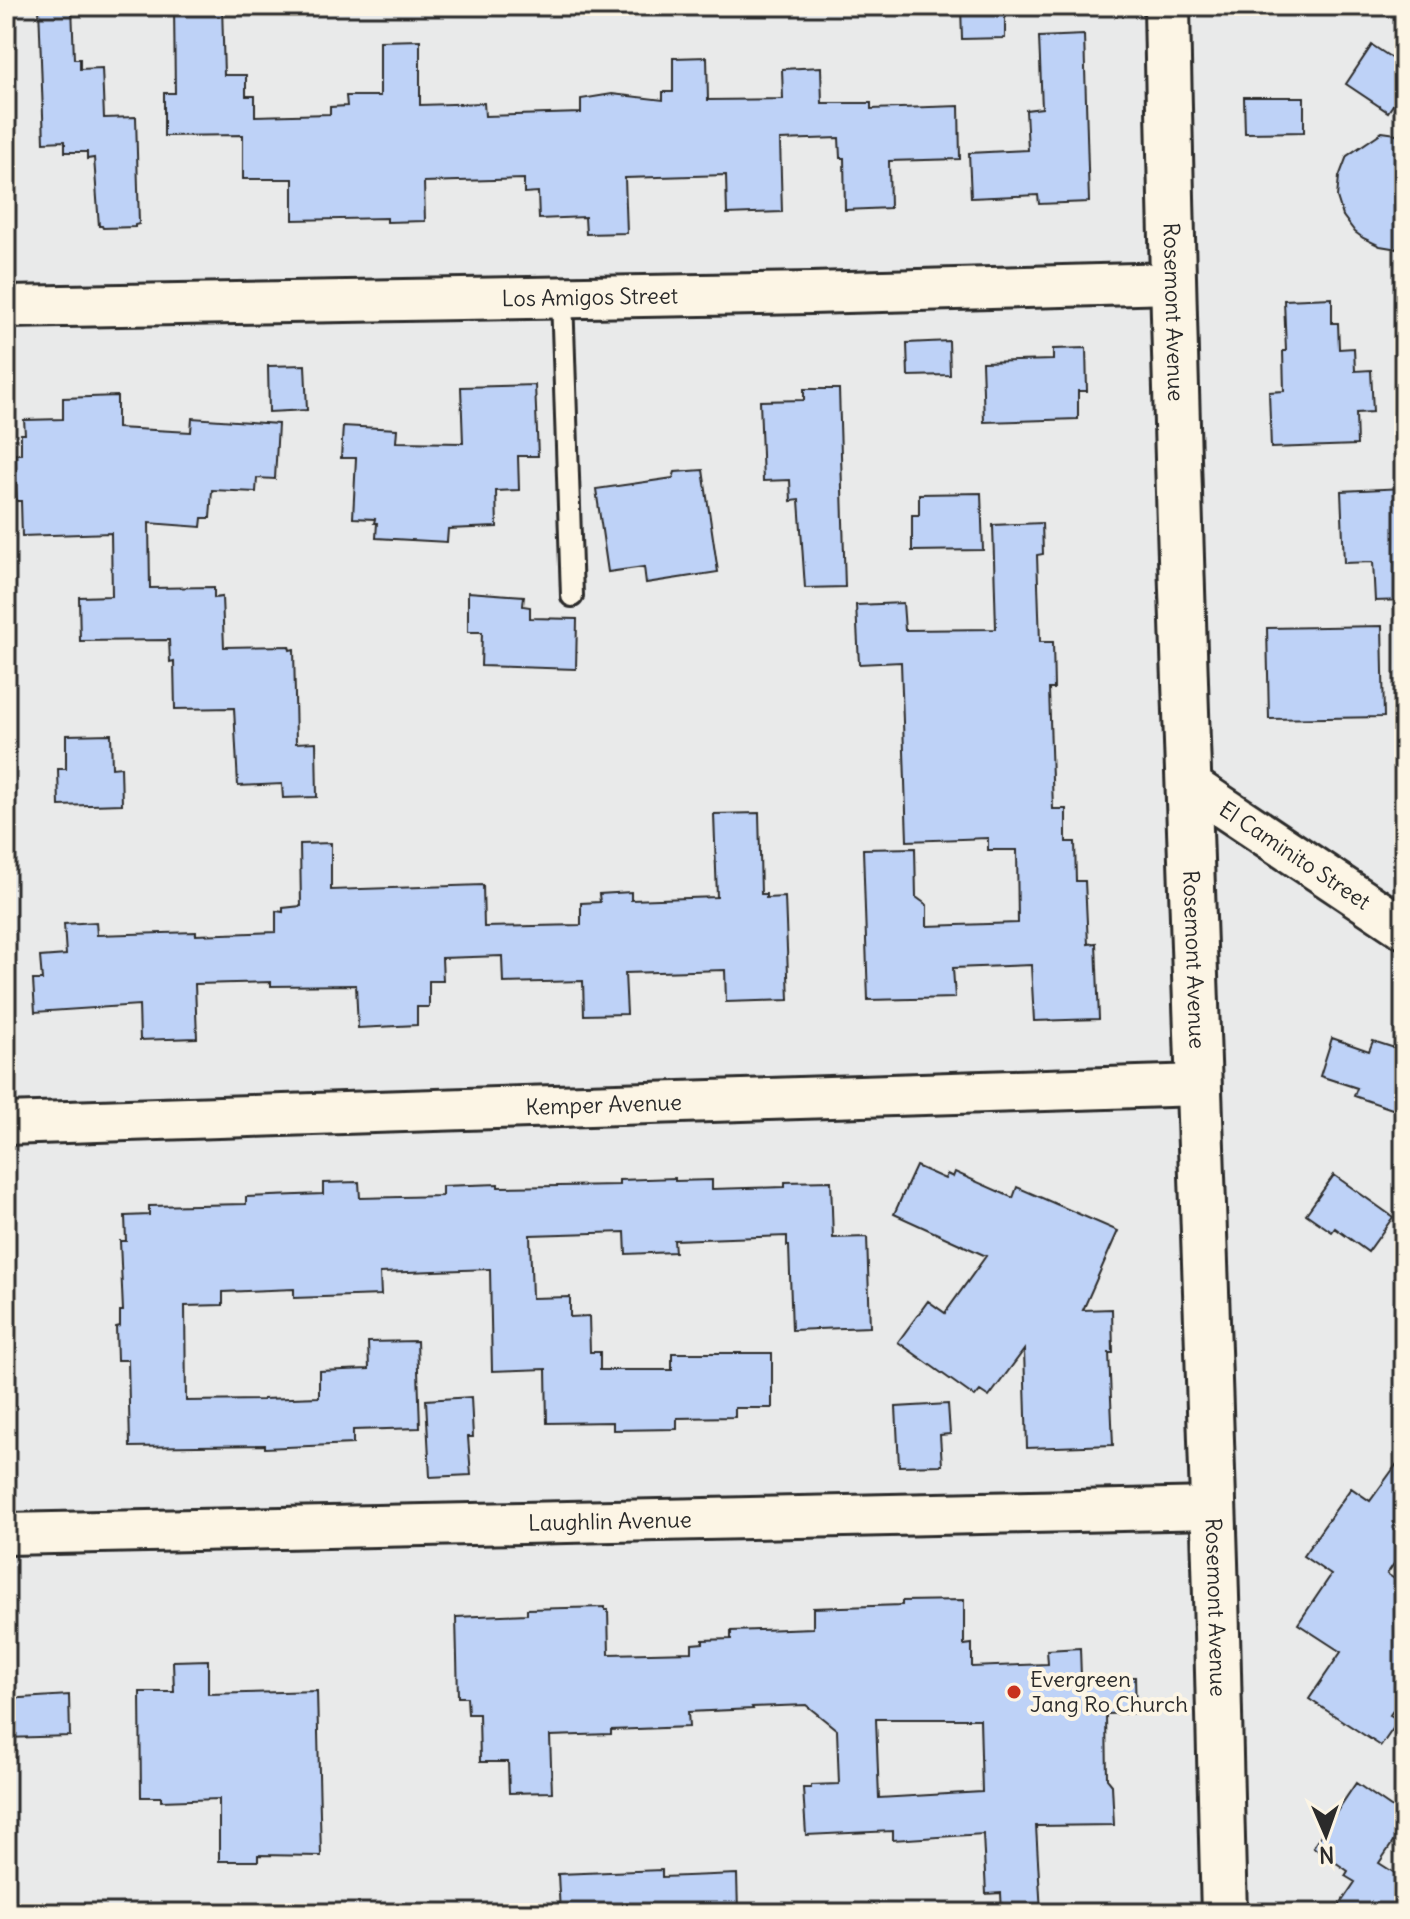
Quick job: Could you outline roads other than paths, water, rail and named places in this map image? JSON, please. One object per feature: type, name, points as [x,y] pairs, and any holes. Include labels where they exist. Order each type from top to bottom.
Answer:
[{"type":"street","name":"Rosemont Avenue","points":[[1167,6],[1187,783],[1214,1508],[1224,1913]]},
{"type":"street","name":"Los Amigos Street","points":[[6,307],[1173,283]]},
{"type":"street","name":"El Caminito Street","points":[[1187,783],[1404,928]]},
{"type":"street","name":"Kemper Avenue","points":[[6,1124],[1199,1085]]},
{"type":"street","name":"Laughlin Avenue","points":[[6,1534],[1214,1508]]},
{"type":"lane","points":[[562,297],[572,596]]},
{"type":"place","name":"Evergreen Jang Ro Church","points":[[1014,1692]]}]
